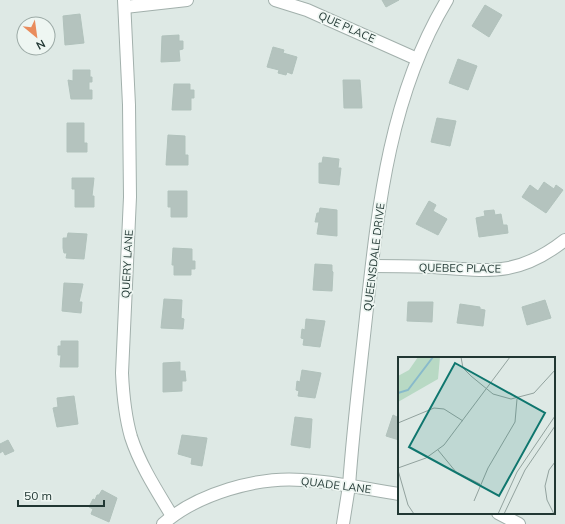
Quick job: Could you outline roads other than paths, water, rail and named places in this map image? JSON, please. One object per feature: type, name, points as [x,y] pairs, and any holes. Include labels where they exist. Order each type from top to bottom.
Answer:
[{"type":"street","points":[[124,4],[187,0]]},
{"type":"street","name":"QUE PLACE","points":[[275,0],[307,10],[417,58]]},
{"type":"street","name":"QUEENSDALE DRIVE","points":[[342,524],[349,486],[372,266],[386,167],[403,98],[417,58],[447,0]]},
{"type":"street","name":"QUERY LANE","points":[[124,4],[129,105],[130,197],[122,373],[123,399],[132,438],[168,520]]},
{"type":"street","name":"QUEBEC PLACE","points":[[372,266],[498,271],[531,262],[550,252],[565,240]]},
{"type":"street","name":"QUADE LANE","points":[[168,520],[201,500],[248,484],[301,479],[398,494]]},
{"type":"street","points":[[500,514],[519,524]]}]
